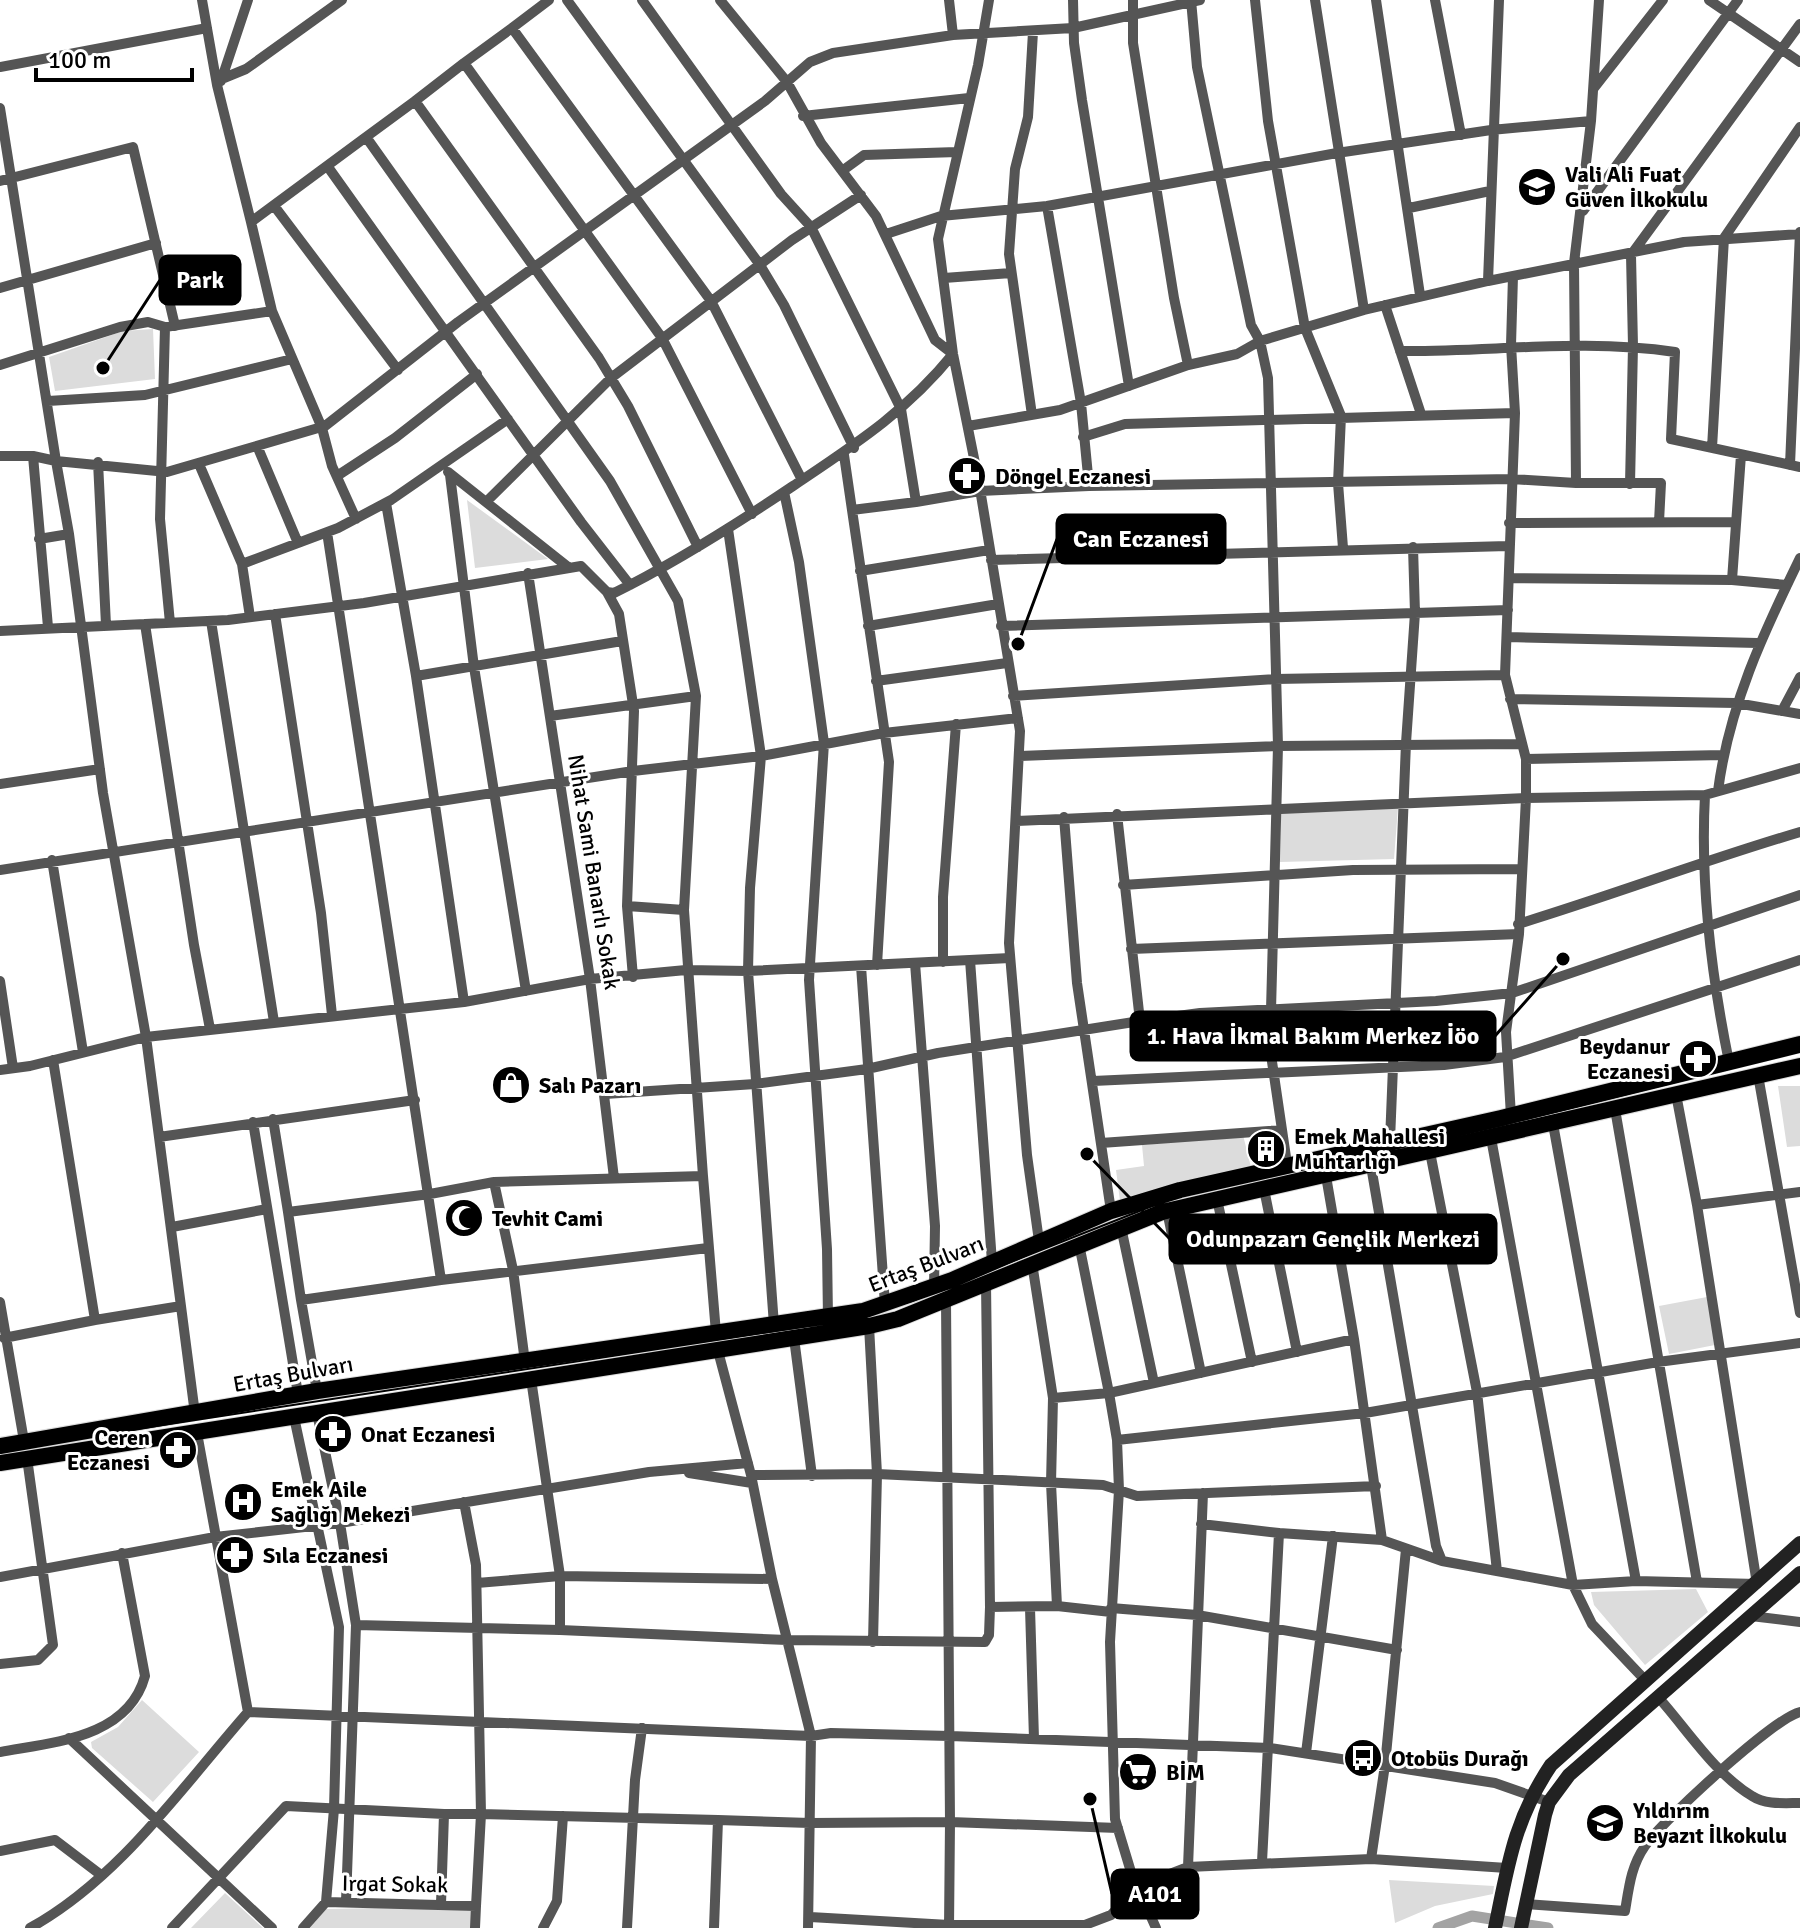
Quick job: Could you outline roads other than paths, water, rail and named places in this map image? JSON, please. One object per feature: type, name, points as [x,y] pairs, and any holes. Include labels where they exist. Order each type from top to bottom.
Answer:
[{"type":"main road","name":"Ertaş Bulvarı","points":[[0,1446],[25,1449],[197,1433],[869,1326],[940,1294],[992,1262],[1111,1211],[1287,1164],[1511,1116],[1800,1044]]},
{"type":"main road","name":"Ertaş Bulvarı","points":[[0,1463],[25,1449],[298,1394],[828,1318],[940,1294],[986,1283],[1167,1211],[1800,1066]]},
{"type":"main road","points":[[1495,1928],[1516,1827],[1531,1795],[1551,1765],[1800,1543]]},
{"type":"main road","points":[[1523,1916],[1549,1802],[1569,1775],[1800,1573]]},
{"type":"street","points":[[202,0],[272,311],[322,428],[337,476],[356,519]]},
{"type":"street","points":[[220,81],[248,0]]},
{"type":"street","points":[[220,81],[246,69],[342,0]]},
{"type":"street","points":[[251,222],[549,0]]},
{"type":"street","points":[[567,0],[760,265],[784,305],[854,448]]},
{"type":"street","points":[[642,0],[734,123],[781,194],[811,227],[901,409],[916,502]]},
{"type":"street","points":[[720,0],[787,82],[803,116],[886,234],[935,340],[953,354]]},
{"type":"street","points":[[949,0],[953,35]]},
{"type":"street","points":[[989,0],[938,239],[953,354],[980,491],[1018,718],[1020,756],[1010,958],[1039,1241]]},
{"type":"street","points":[[1073,0],[1073,28],[1097,197],[1129,386]]},
{"type":"street","points":[[1133,0],[1133,43],[1188,365]]},
{"type":"street","points":[[1255,0],[1276,167],[1305,328],[1341,416],[1338,483],[1343,548]]},
{"type":"street","points":[[1315,0],[1364,310]]},
{"type":"street","points":[[1376,0],[1420,295]]},
{"type":"street","points":[[1435,0],[1461,135]]},
{"type":"street","points":[[1488,281],[1491,130],[1499,0]]},
{"type":"street","points":[[1576,483],[1574,263],[1591,121],[1599,0]]},
{"type":"street","points":[[1594,88],[1663,0]]},
{"type":"street","points":[[1709,0],[1800,62]]},
{"type":"street","points":[[1581,213],[1738,0]]},
{"type":"street","points":[[0,456],[98,462],[159,471],[199,464],[322,428],[446,332],[734,123],[810,62],[833,53],[953,35],[1073,28],[1194,1],[1197,67],[1251,325],[1260,341],[1270,419],[1278,746],[1269,1010],[1274,1074],[1287,1164]]},
{"type":"street","points":[[1630,484],[1631,255],[1800,24]]},
{"type":"street","points":[[0,67],[207,28]]},
{"type":"street","points":[[512,28],[711,301],[802,480]]},
{"type":"street","points":[[1032,415],[1011,273],[1011,209],[1015,169],[1028,117],[1033,32]]},
{"type":"street","points":[[464,63],[662,338],[752,514]]},
{"type":"street","points":[[803,116],[969,98]]},
{"type":"street","points":[[415,101],[611,378],[698,547]]},
{"type":"street","points":[[0,108],[5,179],[41,354],[100,769],[146,1037],[195,1414]]},
{"type":"street","points":[[886,234],[941,216],[1047,206],[1276,167],[1337,153],[1491,130],[1591,121]]},
{"type":"street","points":[[1712,448],[1724,238],[1800,127]]},
{"type":"street","points":[[366,137],[610,481],[678,601],[696,696],[684,910],[695,1089],[716,1333]]},
{"type":"street","points":[[5,179],[133,147],[156,243],[170,326],[159,471],[160,519],[170,623]]},
{"type":"street","points":[[842,171],[864,155],[957,152]]},
{"type":"street","points":[[328,167],[630,585]]},
{"type":"street","points":[[1409,208],[1490,191]]},
{"type":"street","points":[[486,502],[611,378],[811,227],[861,195]]},
{"type":"street","points":[[1047,206],[1081,403],[1089,486]]},
{"type":"street","points":[[275,207],[398,370]]},
{"type":"street","points":[[968,426],[1081,403],[1188,365],[1237,354],[1260,341],[1420,295],[1684,242],[1800,233],[1795,466],[1671,439],[1675,352],[1633,346],[1511,345],[1446,352],[1400,351]]},
{"type":"street","points":[[0,288],[156,243]]},
{"type":"street","points":[[944,278],[1011,273]]},
{"type":"street","points":[[1511,1116],[1505,1057],[1518,929],[1526,798],[1526,759],[1505,675],[1515,413],[1511,345],[1513,276]]},
{"type":"street","points":[[1385,305],[1421,414]]},
{"type":"street","points":[[0,365],[120,327],[148,322],[170,326],[272,311]]},
{"type":"street","points":[[607,592],[614,593],[662,569],[844,455],[901,409],[953,354]]},
{"type":"street","points":[[48,401],[163,390],[292,359]]},
{"type":"street","points":[[337,476],[395,438],[477,374]]},
{"type":"street","points":[[1083,437],[1125,424],[1515,413]]},
{"type":"street","points":[[242,564],[327,532],[386,503],[508,419]]},
{"type":"street","points":[[258,448],[298,543]]},
{"type":"street","points":[[844,455],[889,762],[877,965]]},
{"type":"street","points":[[1732,580],[1741,455]]},
{"type":"street","points":[[33,456],[48,627]]},
{"type":"street","points":[[98,462],[106,625]]},
{"type":"street","points":[[199,464],[242,564],[250,617]]},
{"type":"street","points":[[440,465],[568,567]]},
{"type":"street","points":[[450,475],[474,667],[526,991]]},
{"type":"street","points":[[852,510],[980,491],[1089,486],[1512,479],[1661,483],[1659,522]]},
{"type":"street","points":[[784,492],[799,562],[824,743],[809,968],[827,1249],[828,1318]]},
{"type":"street","points":[[386,503],[416,676],[464,1002]]},
{"type":"street","points":[[1509,523],[1735,522]]},
{"type":"street","points":[[728,529],[761,756],[751,873],[748,971],[774,1325]]},
{"type":"street","points":[[327,532],[441,1280]]},
{"type":"street","points":[[39,539],[69,534]]},
{"type":"street","points":[[860,571],[990,555],[1273,554],[1343,548],[1508,546]]},
{"type":"street","points":[[1390,1141],[1406,743],[1415,613],[1413,547]]},
{"type":"street","points":[[1718,791],[1736,703],[1758,643],[1800,558]]},
{"type":"street","points":[[0,631],[250,617],[403,597],[581,566],[607,592],[619,614],[633,704],[627,906],[633,977]]},
{"type":"street","name":"Nihat Sami Banarlı Sokak","points":[[528,573],[590,979],[614,1178]]},
{"type":"street","points":[[1509,578],[1732,580],[1787,585]]},
{"type":"street","points":[[868,626],[998,604]]},
{"type":"street","points":[[1001,626],[1508,610]]},
{"type":"street","points":[[275,614],[332,1015]]},
{"type":"street","points":[[211,621],[274,1022]]},
{"type":"street","points":[[145,624],[181,842],[194,945],[210,1029]]},
{"type":"street","points":[[1508,637],[1758,643]]},
{"type":"street","points":[[416,676],[622,641]]},
{"type":"street","points":[[876,681],[1007,663]]},
{"type":"street","points":[[1013,696],[1275,679],[1339,681],[1505,675]]},
{"type":"street","points":[[1782,711],[1800,677]]},
{"type":"street","points":[[550,716],[696,696]]},
{"type":"street","points":[[1510,699],[1736,703],[1800,714]]},
{"type":"street","points":[[0,870],[433,805],[633,771],[761,756],[884,733],[1018,718]]},
{"type":"street","points":[[943,962],[943,897],[956,724]]},
{"type":"street","points":[[1020,756],[1278,746],[1520,744]]},
{"type":"street","points":[[1526,759],[1723,755]]},
{"type":"street","points":[[1017,821],[1117,814],[1526,798],[1705,795],[1800,768]]},
{"type":"street","points":[[0,784],[100,769]]},
{"type":"street","points":[[1705,795],[1701,861],[1714,987],[1729,1062]]},
{"type":"street","points":[[1117,814],[1140,1021]]},
{"type":"street","points":[[1064,817],[1084,1030],[1111,1211]]},
{"type":"street","points":[[1131,949],[1518,929],[1634,889],[1701,861],[1800,832]]},
{"type":"street","points":[[52,860],[83,1052]]},
{"type":"street","points":[[1123,885],[1353,870],[1521,869]]},
{"type":"street","points":[[605,1094],[755,1084],[867,1069],[924,1056],[1140,1021],[1512,993],[1800,895]]},
{"type":"street","points":[[627,906],[684,910]]},
{"type":"street","points":[[0,1070],[146,1037],[464,1002],[590,979],[686,970],[748,971],[1010,958]]},
{"type":"street","points":[[970,960],[992,1262]]},
{"type":"street","points":[[1093,1081],[1394,1068],[1505,1057],[1800,960]]},
{"type":"street","points":[[915,963],[940,1294],[948,1477],[949,1926]]},
{"type":"street","points":[[861,966],[885,1305]]},
{"type":"street","points":[[0,981],[13,1068]]},
{"type":"street","points":[[53,1060],[95,1320]]},
{"type":"street","points":[[1758,1075],[1800,1313]]},
{"type":"street","points":[[1201,1524],[1382,1540],[1442,1561],[1573,1585],[1636,1581],[1757,1584],[1722,1353],[1676,1094]]},
{"type":"street","points":[[159,1137],[415,1100]]},
{"type":"street","points":[[1615,1109],[1697,1582]]},
{"type":"street","points":[[273,1119],[317,1391]]},
{"type":"street","points":[[253,1122],[298,1394]]},
{"type":"street","points":[[1553,1124],[1636,1581]]},
{"type":"street","points":[[1101,1143],[1282,1130]]},
{"type":"street","points":[[1491,1138],[1573,1585],[1592,1624],[1646,1681]]},
{"type":"street","points":[[1430,1152],[1477,1392],[1497,1571]]},
{"type":"street","points":[[1371,1166],[1436,1546],[1442,1561]]},
{"type":"street","points":[[288,1212],[430,1194],[494,1182],[703,1176]]},
{"type":"street","points":[[1326,1176],[1354,1339],[1382,1540]]},
{"type":"street","points":[[494,1182],[513,1270],[525,1362]]},
{"type":"street","points":[[1264,1189],[1297,1352]]},
{"type":"street","points":[[1697,1205],[1800,1192]]},
{"type":"street","points":[[1217,1199],[1252,1362]]},
{"type":"street","points":[[172,1227],[267,1209]]},
{"type":"street","points":[[1167,1211],[1201,1373]]},
{"type":"street","points":[[1121,1227],[1154,1383]]},
{"type":"street","points":[[1079,1244],[1117,1440],[1119,1490],[1111,1610],[1110,1742],[1118,1828],[1156,1928]]},
{"type":"street","points":[[301,1300],[513,1270],[708,1248]]},
{"type":"street","points":[[1032,1263],[1053,1398],[1051,1483],[1057,1606]]},
{"type":"street","points":[[356,1625],[787,1640],[985,1642],[989,1635],[990,1607],[986,1283]]},
{"type":"street","points":[[0,1305],[4,1353],[25,1449],[53,1645],[38,1660],[0,1664]]},
{"type":"street","points":[[4,1338],[181,1306]]},
{"type":"street","points":[[869,1326],[877,1474],[873,1642]]},
{"type":"street","points":[[794,1338],[812,1476]]},
{"type":"street","points":[[1053,1398],[1109,1393],[1354,1339]]},
{"type":"street","points":[[1117,1440],[1365,1413],[1658,1362],[1800,1343]]},
{"type":"street","points":[[718,1351],[752,1479],[772,1579],[811,1736],[809,1922],[949,1926],[1085,1925],[1111,1915],[1139,1886],[1188,1867],[1371,1859],[1507,1868]]},
{"type":"street","points":[[531,1379],[560,1576],[560,1630]]},
{"type":"street","points":[[317,1413],[340,1523],[356,1625],[352,1811],[346,1902]]},
{"type":"street","points":[[294,1417],[320,1525],[339,1627],[334,1809],[326,1902]]},
{"type":"street","points":[[197,1433],[248,1712]]},
{"type":"street","points":[[0,1577],[215,1537],[340,1523],[649,1472],[748,1463]]},
{"type":"street","points":[[679,1471],[752,1479],[877,1474],[1103,1485],[1137,1496],[1376,1486]]},
{"type":"street","points":[[1188,1867],[1203,1493]]},
{"type":"street","points":[[464,1502],[477,1583],[479,1629],[481,1814],[476,1906]]},
{"type":"street","points":[[1262,1862],[1277,1629],[1279,1533]]},
{"type":"street","points":[[1306,1753],[1333,1536]]},
{"type":"street","points":[[1371,1859],[1385,1765],[1406,1549]]},
{"type":"street","points":[[0,1752],[109,1726],[141,1690],[145,1676],[122,1553]]},
{"type":"street","points":[[477,1583],[560,1576],[772,1579]]},
{"type":"street","points":[[990,1607],[1057,1606],[1197,1615],[1397,1650]]},
{"type":"street","points":[[1030,1608],[1034,1739]]},
{"type":"street","points":[[1751,1616],[1800,1622]]},
{"type":"street","points":[[1658,1697],[1723,1771],[1752,1797],[1774,1803],[1800,1803]]},
{"type":"street","points":[[248,1712],[811,1736],[831,1733],[950,1736],[1270,1748],[1495,1783],[1549,1802]]},
{"type":"street","points":[[30,1928],[60,1911],[101,1875],[155,1820],[248,1712]]},
{"type":"street","points":[[1523,1916],[1625,1911],[1631,1873],[1646,1845],[1768,1730],[1800,1712]]},
{"type":"street","points":[[627,1928],[642,1728]]},
{"type":"street","points":[[69,1738],[155,1820],[220,1876],[272,1928]]},
{"type":"street","points":[[172,1928],[286,1806],[444,1814],[810,1823],[950,1822],[1118,1828]]},
{"type":"street","points":[[441,1904],[444,1814]]},
{"type":"street","points":[[543,1928],[557,1901],[563,1816]]},
{"type":"street","points":[[714,1928],[718,1820]]},
{"type":"street","points":[[0,1851],[55,1840],[68,1846],[101,1875]]},
{"type":"street","name":"Irgat Sokak","points":[[303,1928],[326,1902],[476,1906],[475,1928]]},
{"type":"waterway","points":[[1438,1928],[1472,1916],[1548,1928]]},
{"type":"tram line","points":[[0,1450],[840,1321],[912,1301],[1175,1197],[1288,1169],[1404,1149],[1800,1052]]},
{"type":"place","name":"Vali Ali Fuat Güven İlkokulu","points":[[1537,187]]},
{"type":"place","name":"Park","points":[[103,368]]},
{"type":"place","name":"Döngel Eczanesi","points":[[967,476]]},
{"type":"place","name":"Can Eczanesi","points":[[1018,644]]},
{"type":"place","name":"1. Hava İkmal Bakım Merkez İöo","points":[[1563,959]]},
{"type":"place","name":"Beydanur Eczanesi","points":[[1698,1059]]},
{"type":"place","name":"Salı Pazarı","points":[[511,1085]]},
{"type":"place","name":"Emek Mahallesi Muhtarlığı","points":[[1266,1149]]},
{"type":"place","name":"Odunpazarı Gençlik Merkezi","points":[[1087,1154]]},
{"type":"place","name":"Tevhit Cami","points":[[464,1218]]},
{"type":"place","name":"Onat Eczanesi","points":[[333,1434]]},
{"type":"place","name":"Ceren Eczanesi","points":[[178,1450]]},
{"type":"place","name":"Emek Aile Sağlığı Mekezi","points":[[243,1502]]},
{"type":"place","name":"Sıla Eczanesi","points":[[235,1555]]},
{"type":"place","name":"Otobüs Durağı","points":[[1363,1758]]},
{"type":"place","name":"BİM","points":[[1138,1772]]},
{"type":"place","name":"A101","points":[[1090,1799]]},
{"type":"place","name":"Yıldırım Beyazıt İlkokulu","points":[[1605,1823]]}]
